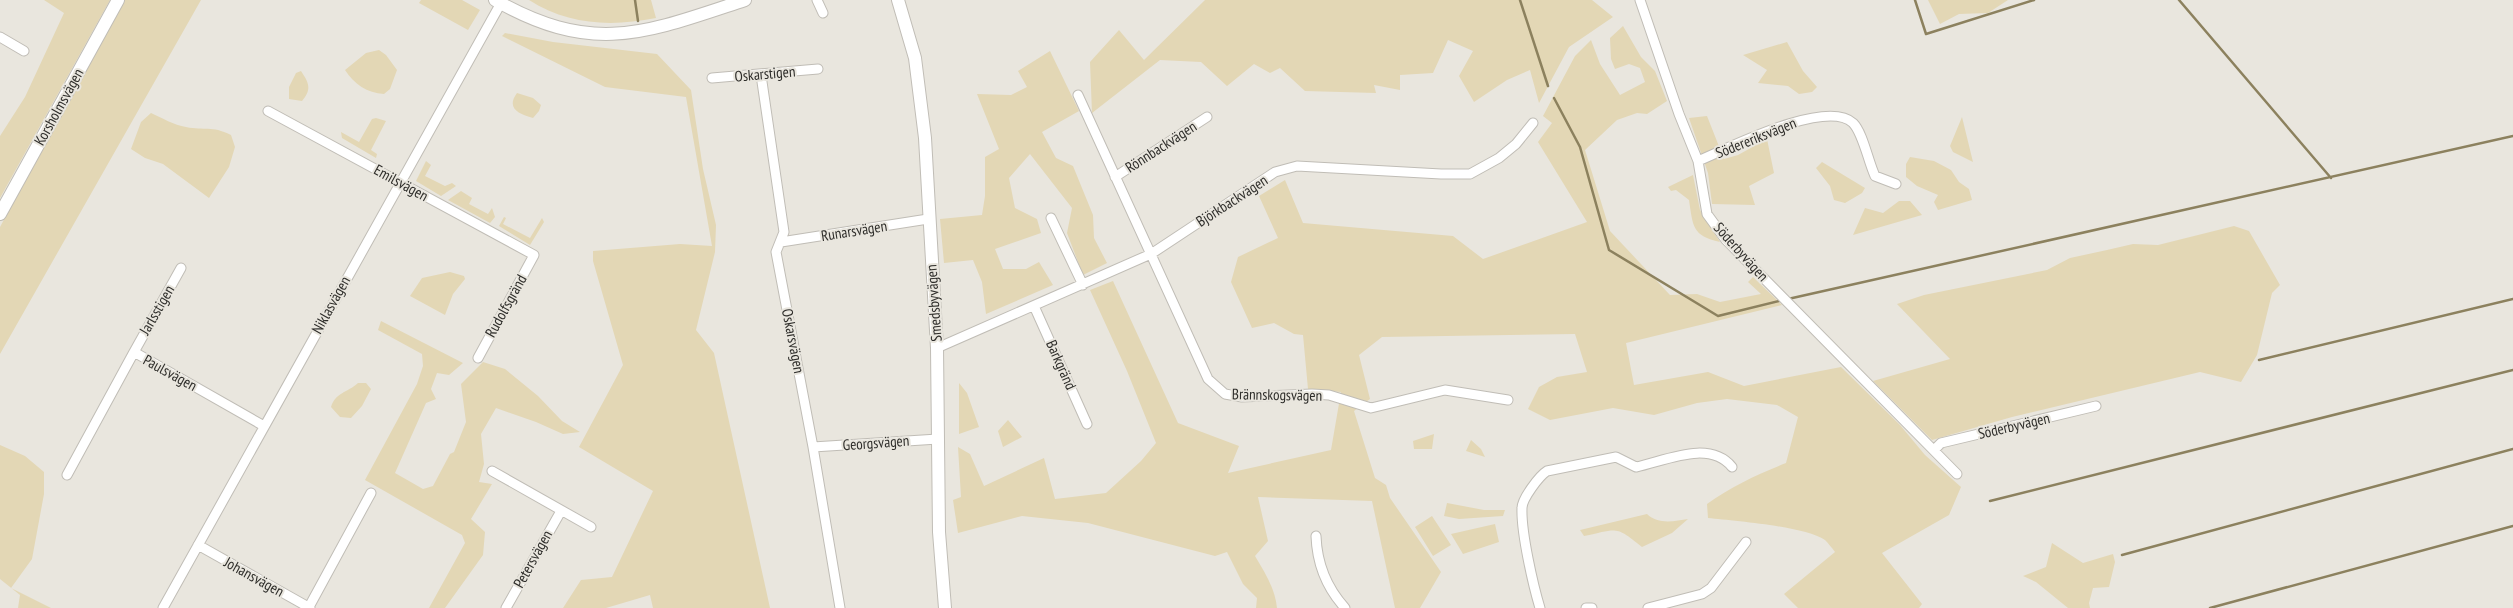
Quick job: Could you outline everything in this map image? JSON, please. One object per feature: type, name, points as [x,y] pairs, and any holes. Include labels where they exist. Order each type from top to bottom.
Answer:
[{"type":"main road","name":"Korsholmsvägen","points":[[0,214],[118,0]]},
{"type":"main road","points":[[498,2],[539,21],[564,30],[588,34],[614,34],[657,29],[745,0]]},
{"type":"main road","name":"Smedsbyvägen","points":[[898,0],[914,58],[925,138],[928,219],[937,348],[940,532],[945,608]]},
{"type":"street","points":[[817,0],[823,12]]},
{"type":"street","name":"Söderbyvägen","points":[[1640,0],[1679,114],[1698,161],[1707,214],[1726,240],[1957,474]]},
{"type":"street","name":"Niklasvägen","points":[[163,608],[400,182],[498,2]]},
{"type":"street","points":[[0,37],[24,51]]},
{"type":"street","name":"Oskarstigen","points":[[712,78],[818,70]]},
{"type":"street","name":"Oskarsvägen","points":[[761,75],[784,232],[776,252],[813,447],[840,608]]},
{"type":"street","name":"Rönnbackvägen","points":[[1078,96],[1151,254]]},
{"type":"street","name":"Emilsvägen","points":[[268,111],[534,255]]},
{"type":"street","name":"Rönnbackvägen","points":[[1115,177],[1207,117]]},
{"type":"street","name":"Södereriksvägen","points":[[1698,161],[1777,127],[1803,119],[1829,117],[1847,119],[1858,130],[1868,162],[1875,176],[1896,184]]},
{"type":"street","name":"Björkbackvägen","points":[[937,348],[1151,254],[1275,172],[1297,166],[1322,166],[1441,174],[1470,174],[1506,152],[1516,144],[1533,123]]},
{"type":"street","points":[[1051,218],[1083,285]]},
{"type":"street","name":"Runarsvägen","points":[[780,242],[928,219]]},
{"type":"street","name":"Brännskogsvägen","points":[[1151,254],[1208,379],[1225,394],[1242,397],[1312,394],[1329,395],[1371,408],[1445,390],[1508,400]]},
{"type":"street","name":"Rudolfsgränd","points":[[478,358],[534,255]]},
{"type":"street","name":"Jarlsstigen","points":[[134,352],[181,268]]},
{"type":"street","name":"Barkgränd","points":[[1034,306],[1087,424]]},
{"type":"street","name":"Paulsvägen","points":[[68,475],[134,352],[264,426]]},
{"type":"street","name":"Söderbyvägen","points":[[1934,450],[1941,443],[2096,406]]},
{"type":"street","name":"Georgsvägen","points":[[813,447],[938,439]]},
{"type":"street","points":[[1540,608],[1524,532],[1522,507],[1542,475],[1547,471],[1616,456],[1636,467],[1704,452],[1719,456],[1732,467]]},
{"type":"street","points":[[492,471],[591,527]]},
{"type":"street","points":[[309,608],[370,493]]},
{"type":"street","name":"Petersvägen","points":[[506,608],[561,511]]},
{"type":"street","points":[[1316,536],[1319,567],[1332,591],[1345,608]]},
{"type":"street","points":[[1648,608],[1702,594],[1711,588],[1746,542]]},
{"type":"street","name":"Johansvägen","points":[[198,545],[309,608]]},
{"type":"street","points":[[1586,608],[1592,608]]},
{"type":"shaded area","points":[[44,0],[110,0],[0,198],[0,136],[25,97],[64,13]]},
{"type":"shaded area","points":[[122,0],[201,0],[0,354],[0,227]]},
{"type":"shaded area","points":[[421,0],[462,0],[480,10],[468,30],[419,3]]},
{"type":"shaded area","points":[[529,0],[651,0],[656,18],[623,22],[590,22],[559,15]]},
{"type":"shaded area","points":[[1205,0],[1592,0],[1613,17],[1569,47],[1539,103],[1530,70],[1507,80],[1474,102],[1459,76],[1473,51],[1448,40],[1433,73],[1400,75],[1400,90],[1374,85],[1376,93],[1305,91],[1280,68],[1270,73],[1254,64],[1227,86],[1201,62],[1160,60],[1092,113],[1090,62],[1119,30],[1144,60]]},
{"type":"shaded area","points":[[1928,0],[2008,0],[1988,13],[1959,14],[1940,24]]},
{"type":"shaded area","points":[[1623,26],[1641,57],[1655,71],[1667,101],[1647,114],[1637,113],[1617,120],[1585,150],[1610,231],[1670,295],[1697,294],[1720,302],[1761,294],[1748,282],[1753,277],[1782,305],[1626,343],[1634,385],[1708,372],[1744,386],[1841,367],[1900,425],[1925,455],[1961,487],[1949,515],[1882,553],[1922,604],[1919,608],[1798,608],[1784,594],[1835,552],[1825,540],[1802,531],[1708,518],[1707,504],[1745,481],[1786,463],[1798,417],[1777,405],[1727,399],[1697,403],[1654,415],[1613,408],[1550,420],[1528,409],[1539,387],[1557,377],[1587,372],[1575,334],[1382,337],[1359,355],[1370,399],[1354,411],[1375,478],[1386,485],[1390,498],[1441,572],[1420,608],[1395,608],[1372,501],[1258,497],[1268,541],[1255,556],[1272,587],[1277,608],[1256,608],[1257,598],[1243,584],[1227,552],[1215,556],[1088,523],[1022,516],[958,533],[953,500],[961,497],[958,447],[970,454],[984,486],[1044,458],[1055,499],[1106,493],[1141,461],[1156,443],[1127,371],[1090,290],[1113,281],[1178,423],[1239,446],[1228,473],[1331,450],[1341,392],[1308,389],[1303,335],[1294,334],[1274,323],[1252,328],[1231,282],[1238,257],[1278,238],[1259,196],[1285,180],[1303,223],[1453,236],[1483,259],[1587,222],[1538,142],[1552,123],[1543,116],[1575,56],[1591,40],[1600,64],[1620,95],[1645,82],[1640,68],[1629,64],[1615,69],[1611,59],[1610,38]]},
{"type":"shaded area","points":[[505,33],[553,42],[657,54],[691,90],[703,169],[716,225],[715,252],[696,330],[714,353],[770,608],[653,608],[650,595],[606,608],[563,608],[581,580],[612,577],[653,491],[579,447],[623,365],[593,261],[593,251],[680,244],[712,246],[686,97],[605,87],[502,36]]},
{"type":"shaded area","points":[[1787,42],[1803,71],[1817,87],[1812,92],[1799,94],[1788,86],[1758,83],[1767,70],[1743,55]]},
{"type":"shaded area","points":[[379,50],[386,55],[397,70],[390,89],[384,94],[372,92],[362,87],[352,80],[345,70],[366,53]]},
{"type":"shaded area","points":[[1050,51],[1079,111],[1042,132],[1056,158],[1073,166],[1093,215],[1094,238],[1107,263],[1083,275],[1067,233],[1072,208],[1030,154],[1009,178],[1015,208],[1037,219],[1041,233],[995,249],[1003,269],[1026,269],[1039,262],[1053,285],[986,314],[982,282],[973,260],[944,263],[940,219],[982,215],[985,196],[985,157],[999,149],[977,94],[1011,95],[1027,87],[1018,71]]},
{"type":"shaded area","points":[[301,71],[308,86],[307,93],[302,101],[289,99],[289,87],[296,73]]},
{"type":"shaded area","points":[[517,93],[533,98],[541,105],[539,111],[533,118],[523,115],[515,110],[513,103]]},
{"type":"shaded area","points":[[151,113],[182,126],[213,129],[231,135],[235,147],[229,167],[209,198],[163,164],[145,158],[131,149],[141,122]]},
{"type":"shaded area","points":[[1707,116],[1724,159],[1738,155],[1767,139],[1774,173],[1749,186],[1755,205],[1712,204],[1708,173],[1689,118]]},
{"type":"shaded area","points":[[1962,117],[1973,162],[1953,152],[1950,146]]},
{"type":"shaded area","points":[[376,118],[386,121],[371,150],[377,154],[376,158],[342,138],[341,132],[359,142],[372,119]]},
{"type":"shaded area","points":[[1910,157],[1934,161],[1951,170],[1959,182],[1969,189],[1972,200],[1938,210],[1934,202],[1938,195],[1917,186],[1906,177],[1906,164]]},
{"type":"shaded area","points":[[426,161],[431,165],[425,176],[445,186],[452,183],[456,186],[441,196],[416,181]]},
{"type":"shaded area","points":[[1822,162],[1865,188],[1862,193],[1845,203],[1834,200],[1830,186],[1816,168]]},
{"type":"shaded area","points":[[1693,175],[1700,210],[1720,242],[1704,237],[1699,233],[1693,223],[1689,200],[1676,190],[1671,191],[1668,187]]},
{"type":"shaded area","points":[[461,191],[472,198],[469,204],[488,214],[492,208],[495,217],[490,223],[448,200]]},
{"type":"shaded area","points":[[1899,201],[1910,201],[1922,215],[1853,235],[1865,208],[1883,213]]},
{"type":"shaded area","points":[[504,217],[506,218],[503,224],[530,238],[542,218],[544,222],[530,245],[499,226]]},
{"type":"shaded area","points":[[2234,226],[2249,231],[2280,285],[2272,293],[2257,355],[2241,382],[2200,372],[2012,417],[1932,440],[1873,381],[1950,359],[1897,304],[1924,295],[2047,270],[2070,258],[2133,244],[2158,245]]},
{"type":"shaded area","points":[[450,272],[464,276],[465,279],[453,294],[445,315],[410,296],[422,278]]},
{"type":"shaded area","points":[[381,321],[463,363],[449,375],[437,373],[431,389],[436,399],[426,403],[395,473],[423,489],[433,486],[450,454],[454,452],[466,422],[461,384],[483,362],[505,369],[538,396],[562,421],[580,432],[563,434],[536,422],[496,408],[481,434],[484,464],[479,482],[492,484],[471,519],[485,532],[483,555],[445,608],[429,608],[465,543],[462,535],[365,480],[417,384],[423,366],[422,354],[378,330]]},
{"type":"shaded area","points":[[358,383],[366,383],[371,389],[362,406],[351,418],[340,417],[331,407],[333,402],[339,395]]},
{"type":"shaded area","points":[[959,383],[967,393],[979,427],[959,434]]},
{"type":"shaded area","points":[[1008,420],[1022,437],[1003,447],[998,431]]},
{"type":"shaded area","points":[[1434,434],[1432,449],[1414,449],[1413,441]]},
{"type":"shaded area","points":[[1471,440],[1481,449],[1485,457],[1466,451]]},
{"type":"shaded area","points":[[0,445],[25,456],[44,472],[44,494],[32,559],[11,588],[0,579]]},
{"type":"shaded area","points":[[1447,503],[1484,510],[1505,510],[1503,516],[1459,519],[1444,516]]},
{"type":"shaded area","points":[[1647,514],[1656,520],[1661,521],[1688,519],[1672,533],[1642,547],[1621,532],[1610,531],[1584,536],[1580,530]]},
{"type":"shaded area","points":[[1432,516],[1451,545],[1433,556],[1415,527]]},
{"type":"shaded area","points":[[1495,524],[1499,542],[1463,554],[1451,534]]},
{"type":"shaded area","points":[[2052,543],[2083,563],[2113,554],[2115,562],[2109,587],[2093,588],[2089,603],[2090,608],[2068,608],[2036,582],[2023,576],[2046,567]]},
{"type":"shaded area","points":[[12,588],[51,608],[18,608],[20,595]]},
{"type":"waterway","points":[[635,0],[638,21]]},
{"type":"waterway","points":[[1520,0],[1548,86]]},
{"type":"waterway","points":[[1915,0],[1926,34],[2034,0]]},
{"type":"waterway","points":[[2179,0],[2331,178]]},
{"type":"waterway","points":[[1554,98],[1580,147],[1609,250],[1718,316],[1783,300]]},
{"type":"waterway","points":[[1788,299],[2513,136]]},
{"type":"waterway","points":[[2259,360],[2513,299]]},
{"type":"waterway","points":[[1990,501],[2513,370]]},
{"type":"waterway","points":[[2122,555],[2513,449]]},
{"type":"waterway","points":[[2210,608],[2513,526]]}]
